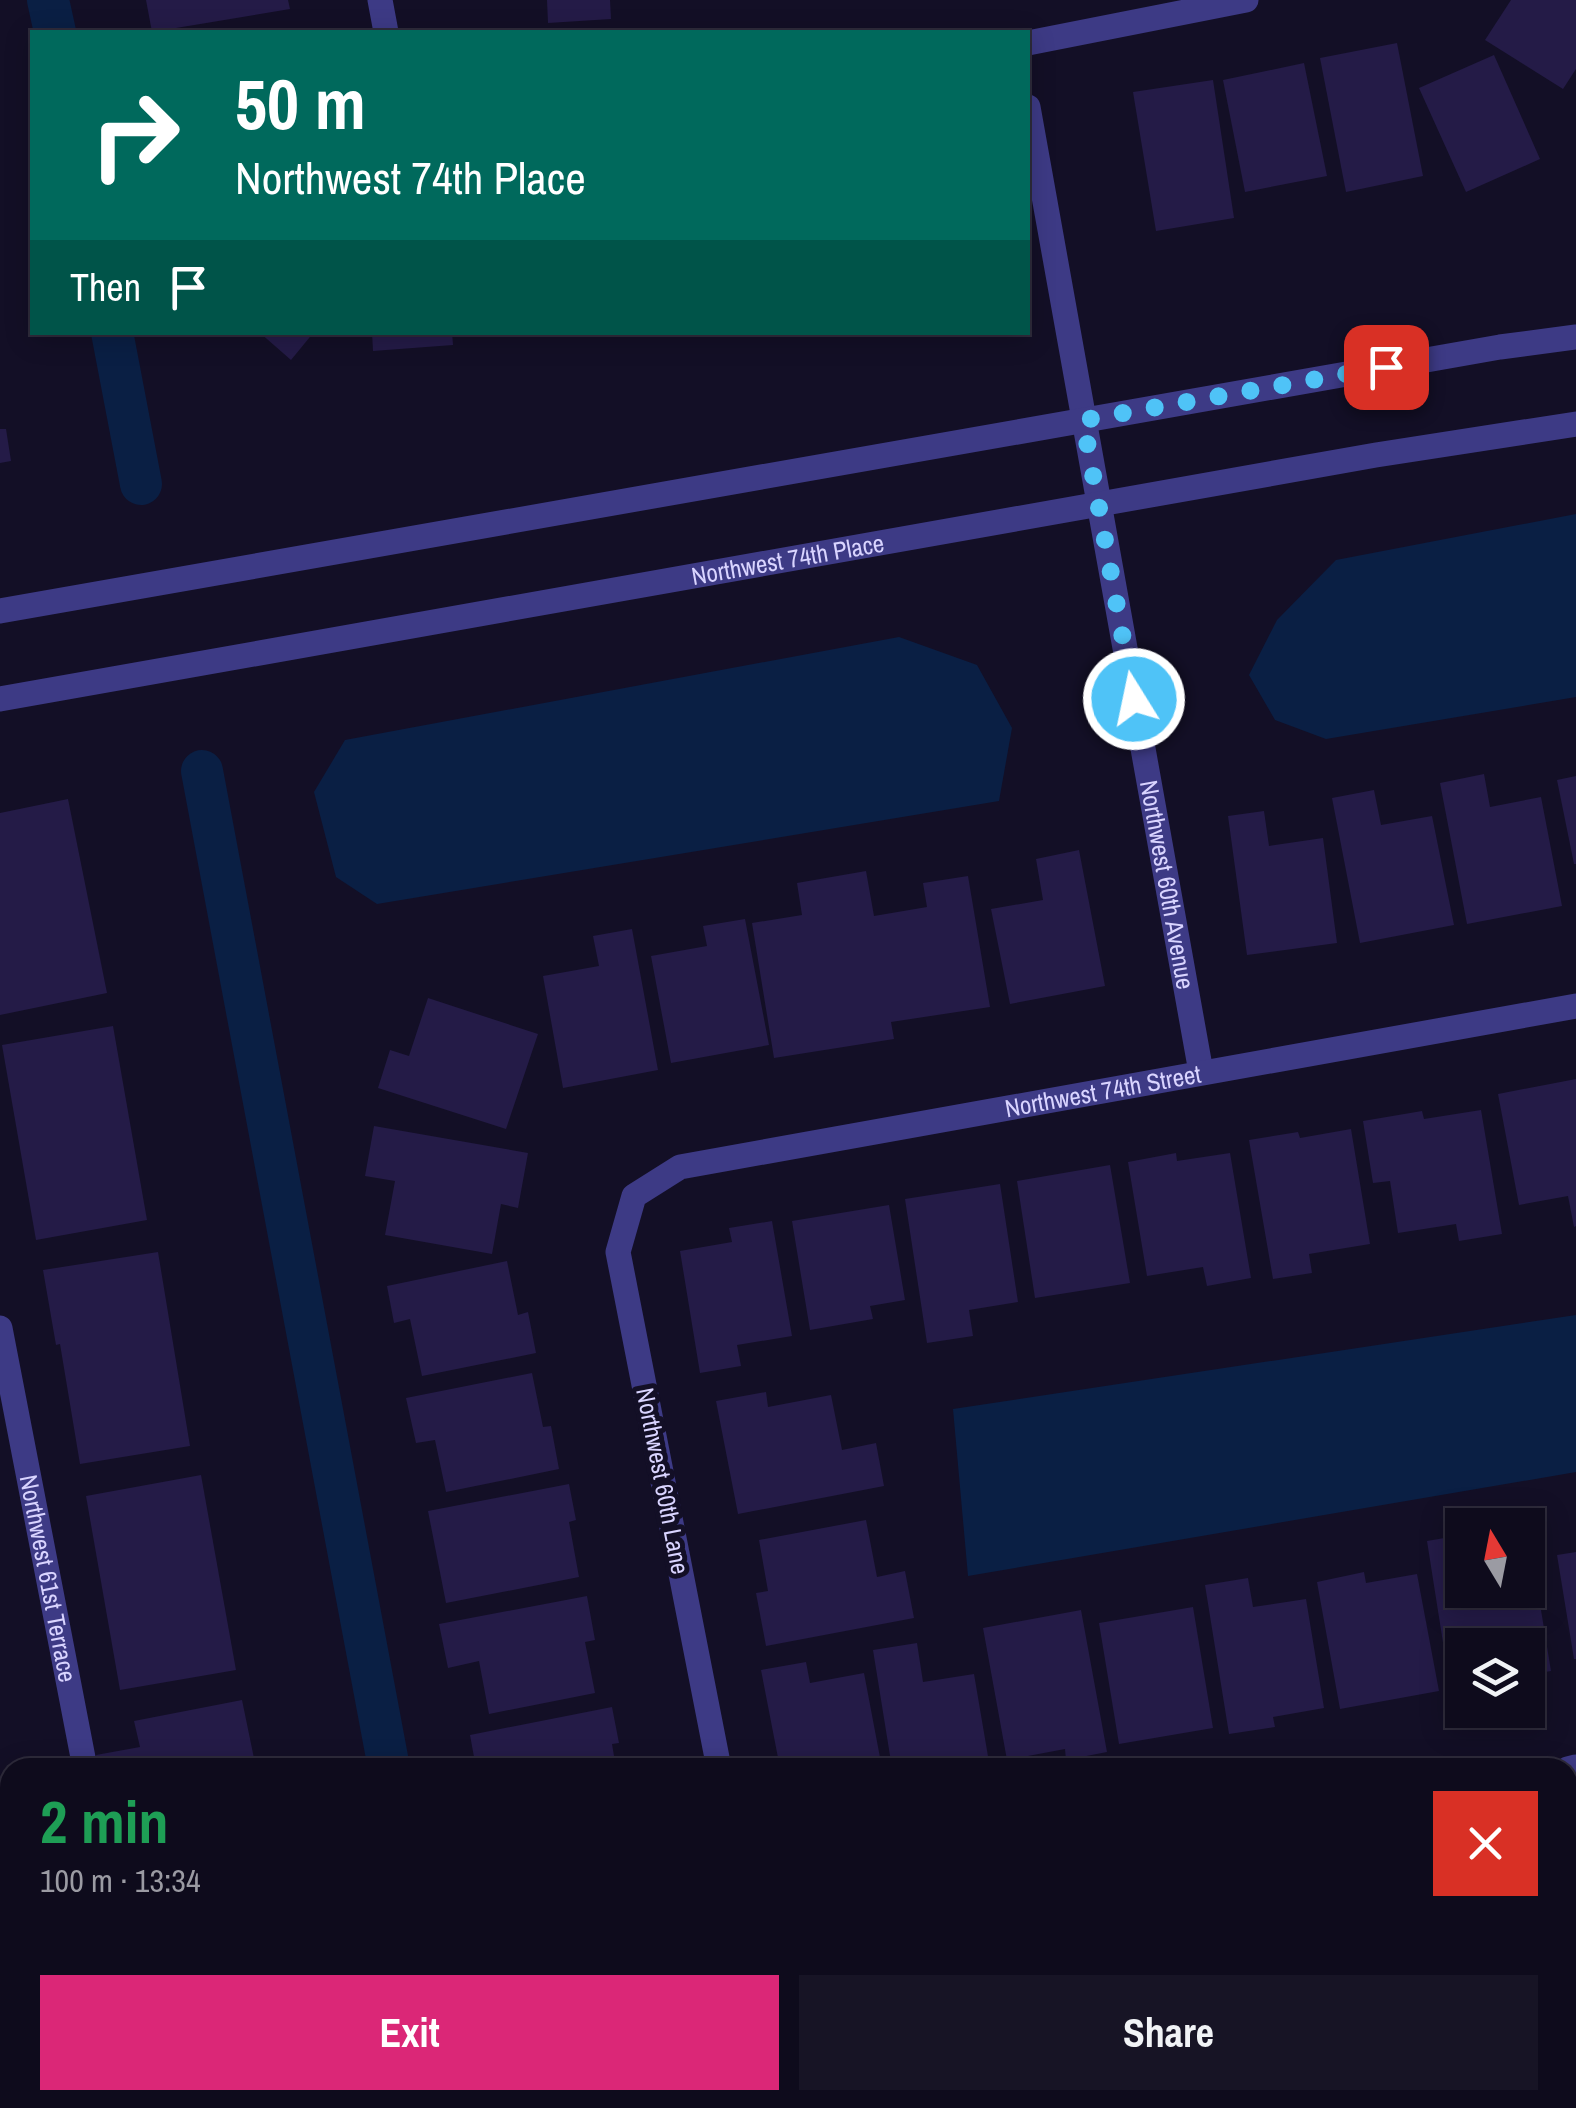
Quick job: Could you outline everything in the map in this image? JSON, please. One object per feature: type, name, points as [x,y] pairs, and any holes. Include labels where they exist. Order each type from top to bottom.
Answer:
[{"type":"street","points":[[380,0],[386,30]]},
{"type":"street","points":[[1030,43],[1246,0]]},
{"type":"street","name":"Northwest 60th Avenue","points":[[1030,118],[1201,1072]]},
{"type":"street","points":[[0,611],[1576,336]]},
{"type":"street","name":"Northwest 74th Place","points":[[0,700],[1098,504],[1576,424]]},
{"type":"street","name":"Northwest 74th Street","points":[[634,1196],[680,1167],[1576,1006]]},
{"type":"street","name":"Northwest 60th Lane","points":[[634,1196],[618,1252],[717,1758]]},
{"type":"street","name":"Northwest 61st Terrace","points":[[0,1328],[83,1758]]},
{"type":"water","points":[[1576,514],[1576,697],[1326,739],[1275,720],[1249,675],[1277,620],[1336,560]]},
{"type":"water","points":[[899,637],[977,665],[1012,728],[999,801],[377,904],[336,877],[314,792],[345,740]]},
{"type":"water","points":[[1576,1315],[1576,1472],[968,1576],[953,1409]]},
{"type":"building","points":[[146,0],[288,0],[290,9],[164,30],[152,30]]},
{"type":"building","points":[[547,0],[610,0],[611,19],[548,23]]},
{"type":"building","points":[[1511,0],[1576,0],[1576,69],[1563,89],[1485,40]]},
{"type":"building","points":[[1397,43],[1423,176],[1346,192],[1320,58]]},
{"type":"building","points":[[1494,55],[1540,159],[1466,192],[1419,88]]},
{"type":"building","points":[[1304,63],[1327,176],[1245,192],[1223,80]]},
{"type":"building","points":[[1213,80],[1234,218],[1156,231],[1133,92]]},
{"type":"building","points":[[262,335],[312,335],[291,360]]},
{"type":"building","points":[[372,335],[452,335],[453,345],[373,351]]},
{"type":"building","points":[[0,429],[6,429],[11,461],[0,463]]},
{"type":"building","points":[[1484,774],[1490,807],[1541,797],[1562,906],[1467,924],[1440,783]]},
{"type":"building","points":[[1576,776],[1576,864],[1574,864],[1557,780]]},
{"type":"building","points":[[1374,790],[1381,825],[1432,816],[1454,925],[1360,943],[1332,798]]},
{"type":"building","points":[[68,799],[107,993],[0,1015],[0,813]]},
{"type":"building","points":[[1264,811],[1269,846],[1323,838],[1337,943],[1247,955],[1228,816]]},
{"type":"building","points":[[1079,850],[1105,986],[1010,1004],[991,909],[1043,900],[1036,859]]},
{"type":"building","points":[[866,871],[874,916],[927,907],[923,883],[968,876],[990,1007],[891,1022],[894,1039],[774,1058],[752,923],[802,915],[797,883]]},
{"type":"building","points":[[745,919],[769,1045],[671,1063],[651,956],[707,946],[703,926]]},
{"type":"building","points":[[632,929],[658,1070],[563,1088],[543,976],[599,966],[593,936]]},
{"type":"building","points":[[428,998],[538,1034],[506,1129],[378,1088],[390,1050],[409,1056]]},
{"type":"building","points":[[113,1026],[147,1220],[36,1240],[2,1045]]},
{"type":"building","points":[[1576,1079],[1574,1227],[1568,1196],[1519,1205],[1498,1094]]},
{"type":"building","points":[[1481,1110],[1502,1234],[1459,1241],[1456,1224],[1398,1233],[1390,1181],[1373,1183],[1363,1121],[1422,1111],[1424,1119]]},
{"type":"building","points":[[374,1126],[528,1153],[518,1208],[501,1204],[492,1254],[385,1235],[395,1181],[365,1176]]},
{"type":"building","points":[[1351,1129],[1370,1244],[1309,1254],[1312,1273],[1273,1279],[1249,1140],[1298,1132],[1300,1138]]},
{"type":"building","points":[[1176,1153],[1177,1161],[1230,1153],[1251,1278],[1207,1286],[1203,1267],[1147,1276],[1128,1162]]},
{"type":"building","points":[[1110,1165],[1130,1283],[1035,1298],[1017,1181]]},
{"type":"building","points":[[1000,1184],[1018,1302],[969,1310],[973,1336],[927,1343],[905,1199]]},
{"type":"building","points":[[889,1205],[905,1300],[870,1306],[873,1319],[810,1330],[792,1221]]},
{"type":"building","points":[[772,1221],[792,1336],[737,1345],[741,1366],[700,1373],[680,1251],[732,1242],[729,1228]]},
{"type":"building","points":[[158,1252],[190,1446],[80,1464],[43,1270]]},
{"type":"building","points":[[507,1261],[518,1315],[528,1312],[536,1353],[422,1376],[410,1319],[394,1323],[387,1286]]},
{"type":"building","points":[[532,1373],[543,1427],[551,1426],[559,1469],[446,1492],[435,1440],[416,1443],[406,1398]]},
{"type":"building","points":[[766,1392],[768,1407],[831,1395],[842,1450],[876,1443],[884,1486],[738,1514],[716,1401]]},
{"type":"building","points":[[201,1475],[236,1670],[120,1690],[86,1496]]},
{"type":"building","points":[[569,1484],[576,1520],[569,1522],[579,1577],[446,1603],[428,1511]]},
{"type":"building","points":[[866,1520],[877,1577],[905,1571],[914,1618],[766,1646],[756,1593],[768,1591],[759,1540]]},
{"type":"building","points":[[1445,1538],[1445,1608],[1541,1608],[1544,1628],[1445,1628],[1445,1655],[1427,1541]]},
{"type":"building","points":[[1576,1552],[1576,1659],[1574,1659],[1557,1555]]},
{"type":"building","points":[[1364,1572],[1366,1583],[1417,1574],[1439,1691],[1340,1709],[1317,1582]]},
{"type":"building","points":[[1248,1578],[1253,1607],[1306,1599],[1324,1708],[1273,1717],[1275,1727],[1229,1734],[1205,1585]]},
{"type":"building","points":[[587,1596],[595,1640],[585,1642],[595,1693],[489,1714],[479,1661],[448,1668],[439,1624]]},
{"type":"building","points":[[1193,1607],[1213,1728],[1119,1744],[1099,1623]]},
{"type":"building","points":[[1081,1610],[1107,1752],[1066,1758],[1065,1749],[1007,1758],[983,1628]]},
{"type":"building","points":[[1545,1634],[1551,1671],[1545,1672]]},
{"type":"building","points":[[917,1643],[923,1682],[974,1674],[988,1758],[890,1758],[873,1650]]},
{"type":"building","points":[[806,1662],[810,1683],[864,1673],[880,1758],[778,1758],[761,1670]]},
{"type":"building","points":[[242,1700],[254,1758],[97,1758],[96,1755],[140,1747],[134,1721]]},
{"type":"building","points":[[612,1707],[619,1743],[612,1744],[614,1758],[474,1758],[470,1735]]},
{"type":"waterway","points":[[48,0],[55,30]]},
{"type":"waterway","points":[[113,335],[141,484]]},
{"type":"waterway","points":[[202,771],[387,1758]]},
{"type":"route","points":[[1134,699],[1083,420],[1386,367]]}]
